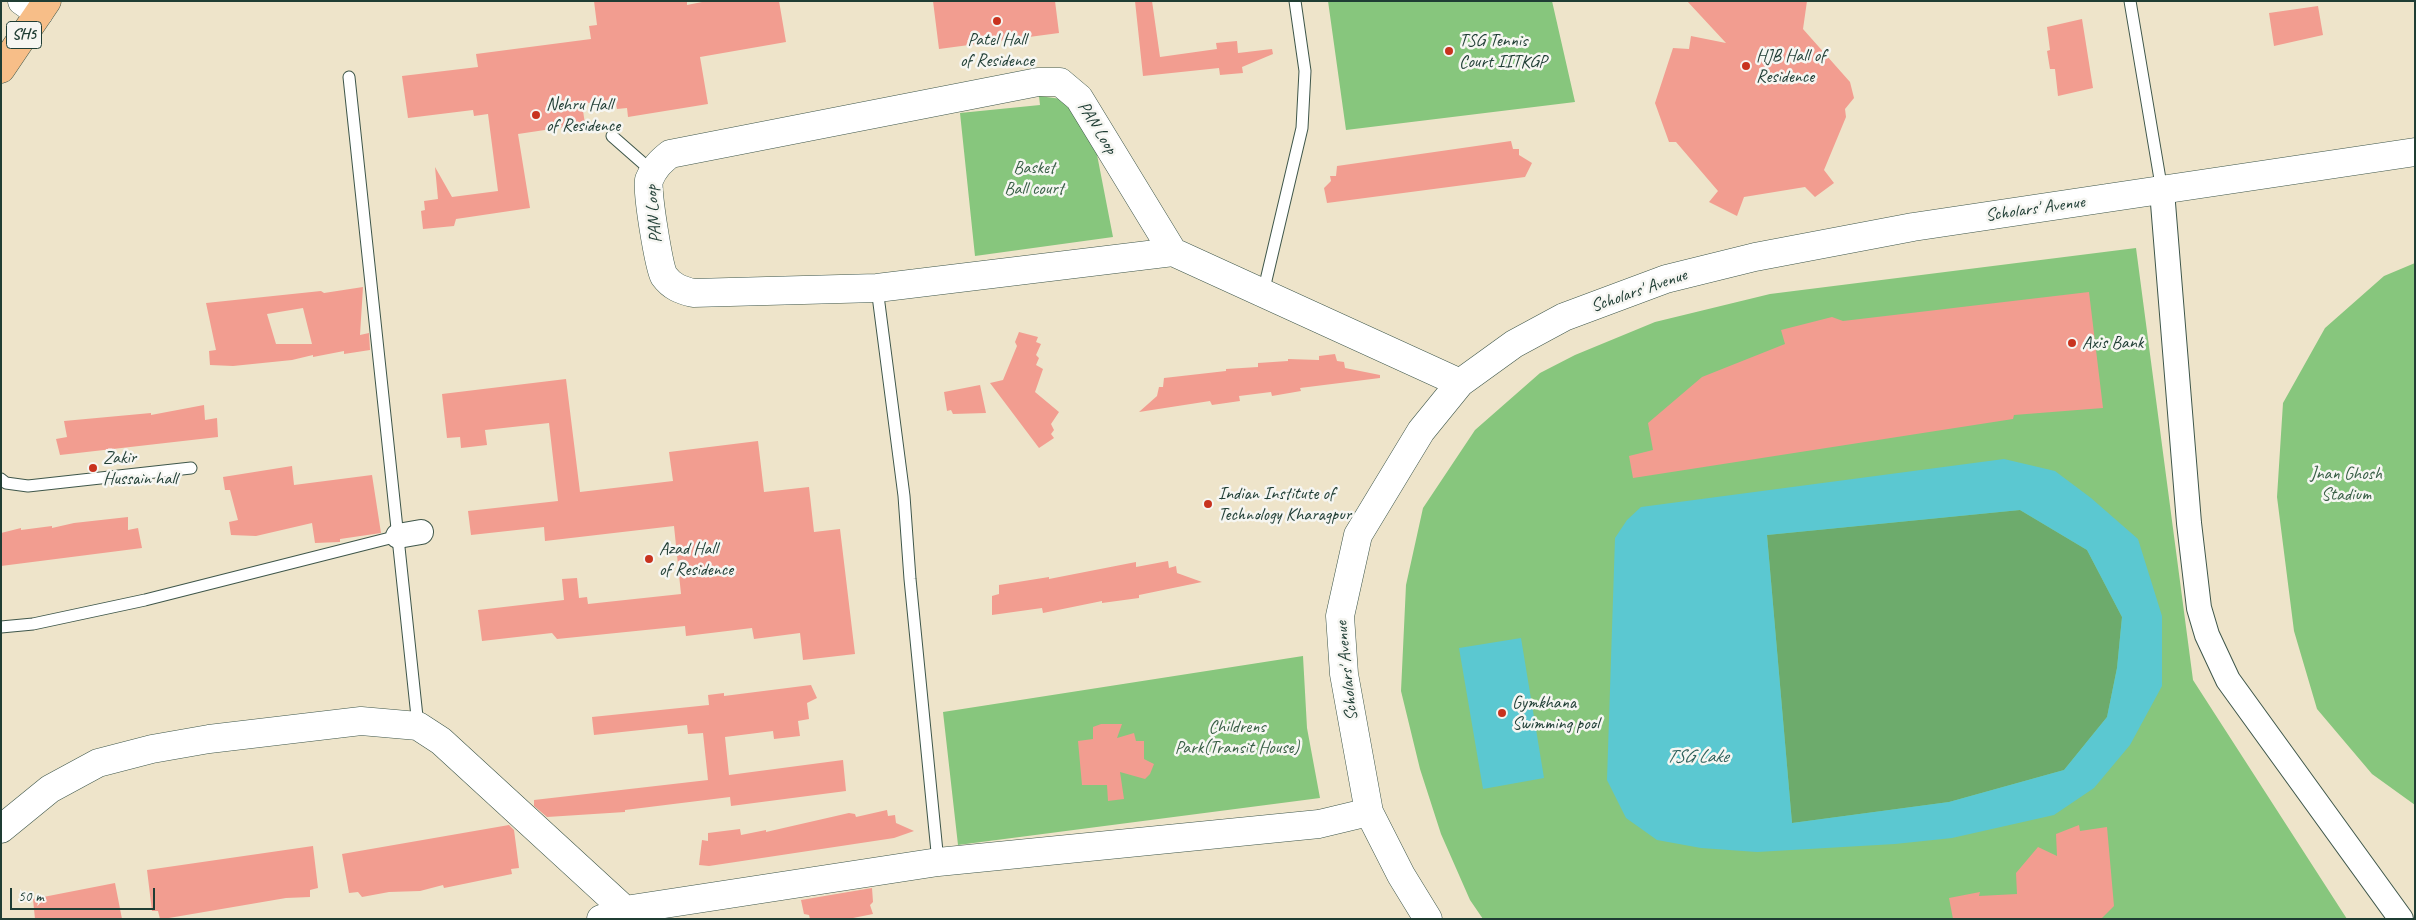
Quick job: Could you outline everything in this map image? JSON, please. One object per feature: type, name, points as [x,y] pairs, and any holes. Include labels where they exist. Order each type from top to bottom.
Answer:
[{"type":"main road","name":"SH5","points":[[1,69],[36,5]]},
{"type":"street","name":"PAN Loop","points":[[1038,82],[1060,82],[1079,98],[1173,252],[877,288],[693,294],[677,289],[664,276],[659,261],[648,183],[656,165],[670,154],[1038,82]]},
{"type":"street","name":"Scholars' Avenue","points":[[1428,919],[1401,875],[1370,812],[1354,736],[1344,674],[1340,616],[1358,536],[1421,431],[1460,383],[1514,344],[1564,317],[1666,279],[1755,256],[1904,229],[2415,152]]},
{"type":"street","points":[[2162,191],[2189,523],[2198,608],[2228,680],[2401,919]]},
{"type":"street","points":[[1173,252],[1460,383]]},
{"type":"street","points":[[398,536],[421,532]]},
{"type":"street","points":[[1,829],[58,785],[98,763],[152,749],[210,739],[361,721],[418,726],[441,741],[613,915],[938,862],[1319,824],[1370,812]]},
{"type":"lane","points":[[1263,293],[1302,128],[1305,71],[1295,1]]},
{"type":"lane","points":[[2130,1],[2162,191]]},
{"type":"lane","points":[[349,77],[418,726]]},
{"type":"lane","points":[[612,136],[653,172]]},
{"type":"lane","points":[[877,288],[904,496],[911,589],[938,862]]},
{"type":"lane","points":[[1,479],[6,483],[28,486],[191,468]]},
{"type":"lane","points":[[1,627],[33,624],[145,600],[398,536]]},
{"type":"green space","name":"TSG Tennis Court IITKGP","points":[[1328,1],[1552,1],[1575,102],[1346,130]]},
{"type":"green space","name":"Basket Ball court","points":[[1039,96],[1069,100],[1093,134],[1113,237],[975,256],[960,113],[1040,105]]},
{"type":"green space","points":[[2136,248],[2193,680],[2347,919],[1483,919],[1470,900],[1441,834],[1420,769],[1401,691],[1406,585],[1423,508],[1475,430],[1540,373],[1575,355],[1655,322],[1770,294]]},
{"type":"green space","name":"Jnan Ghosh Stadium","points":[[2415,263],[2415,805],[2372,774],[2317,709],[2294,631],[2277,497],[2283,403],[2325,328],[2384,276]]},
{"type":"green space","points":[[2020,510],[2087,550],[2122,617],[2117,668],[2107,717],[2064,770],[1949,802],[1792,823],[1767,535]]},
{"type":"green space","name":"Childrens Park(Transit House)","points":[[1303,656],[1307,728],[1320,798],[958,845],[943,712]]},
{"type":"water","name":"TSG Lake","points":[[2004,459],[2055,471],[2091,498],[2138,539],[2162,616],[2162,686],[2130,745],[2094,788],[2054,815],[1952,838],[1895,844],[1757,852],[1701,848],[1657,840],[1626,818],[1607,780],[1615,538],[1627,520],[1641,507]],"holes":[[[2020,510],[2087,550],[2122,617],[2117,668],[2107,717],[2064,770],[1949,802],[1792,823],[1767,535]]]},
{"type":"water","name":"Gymkhana Swimming pool","points":[[1521,638],[1544,778],[1483,789],[1459,648]]},
{"type":"building","name":"Nehru Hall of Residence","points":[[594,1],[687,1],[687,5],[707,1],[779,1],[786,42],[700,57],[708,104],[628,117],[627,108],[617,109],[615,99],[582,104],[585,124],[518,134],[530,208],[456,219],[454,226],[423,229],[421,211],[425,210],[424,201],[438,199],[435,167],[452,197],[498,191],[488,114],[474,116],[473,110],[408,118],[402,76],[478,67],[476,54],[591,39],[589,26],[597,25]]},
{"type":"building","name":"Patel Hall of Residence","points":[[933,1],[1055,1],[1059,33],[939,49]]},
{"type":"building","points":[[1135,1],[1152,1],[1160,57],[1217,49],[1216,43],[1237,41],[1238,53],[1272,49],[1273,54],[1242,67],[1243,73],[1220,75],[1219,68],[1143,76]]},
{"type":"building","points":[[1687,1],[1807,1],[1803,29],[1850,82],[1854,98],[1845,109],[1846,117],[1824,170],[1834,183],[1815,197],[1805,187],[1744,197],[1737,216],[1709,202],[1718,191],[1676,142],[1669,142],[1655,103],[1673,48],[1689,49],[1691,36],[1726,43]]},
{"type":"building","points":[[2318,6],[2323,35],[2274,46],[2269,13]]},
{"type":"building","points":[[2082,19],[2093,88],[2058,96],[2055,69],[2050,69],[2047,51],[2050,50],[2047,27]]},
{"type":"building","points":[[1511,141],[1513,149],[1519,149],[1519,155],[1532,163],[1525,177],[1327,203],[1324,188],[1331,181],[1330,176],[1336,176],[1337,166]]},
{"type":"building","points":[[363,287],[360,335],[369,333],[370,350],[344,354],[344,351],[292,360],[233,366],[210,365],[209,351],[216,350],[206,303],[321,291],[324,293]],"holes":[[[303,308],[312,344],[276,344],[267,314]]]},
{"type":"building","points":[[2089,292],[2103,408],[2014,415],[2013,419],[1633,478],[1629,456],[1653,450],[1648,423],[1702,377],[1785,344],[1781,330],[1832,317],[1843,321]]},
{"type":"building","points":[[1019,332],[1038,337],[1036,342],[1041,344],[1036,355],[1039,358],[1036,365],[1043,369],[1035,392],[1059,412],[1051,424],[1054,430],[1051,434],[1054,438],[1039,448],[990,383],[1003,380],[1017,346],[1015,342]]},
{"type":"building","points":[[1335,354],[1337,361],[1344,362],[1345,368],[1380,375],[1380,378],[1300,388],[1301,391],[1272,396],[1271,392],[1239,396],[1240,401],[1212,405],[1210,401],[1139,412],[1157,396],[1159,387],[1163,387],[1164,378],[1226,371],[1226,369],[1258,367],[1258,363],[1288,361],[1288,359],[1319,360],[1319,356]]},
{"type":"building","points":[[566,379],[580,492],[673,481],[669,452],[758,441],[764,492],[809,487],[814,532],[840,529],[855,654],[803,660],[800,633],[754,639],[752,628],[686,636],[685,626],[557,639],[552,633],[482,641],[478,610],[564,600],[562,579],[577,578],[579,598],[587,597],[588,604],[681,594],[674,526],[545,541],[544,527],[471,535],[468,511],[558,501],[549,423],[485,430],[487,445],[461,448],[460,437],[447,438],[442,394]]},
{"type":"building","points":[[980,385],[986,413],[953,414],[951,410],[947,411],[944,392]]},
{"type":"building","points":[[204,405],[205,420],[217,418],[218,437],[60,455],[56,439],[67,437],[64,421],[151,413],[151,415]]},
{"type":"building","points":[[292,466],[294,485],[372,475],[381,533],[340,539],[340,542],[315,543],[312,523],[256,536],[231,535],[229,522],[238,520],[230,490],[225,490],[223,477]]},
{"type":"building","points":[[128,517],[128,530],[138,528],[142,548],[1,566],[1,533],[21,528],[21,530],[52,526],[52,528],[74,523]]},
{"type":"building","points":[[1168,561],[1169,568],[1176,566],[1177,573],[1202,582],[1139,595],[1139,598],[1102,603],[1102,601],[1043,613],[1042,608],[992,615],[992,596],[999,594],[999,585],[1049,577],[1049,579],[1136,562],[1136,567]]},
{"type":"building","points":[[811,685],[817,698],[807,703],[809,719],[798,721],[800,736],[774,739],[773,731],[725,737],[729,775],[843,760],[846,791],[731,806],[730,797],[625,810],[625,812],[547,817],[534,806],[534,800],[708,780],[703,733],[688,734],[687,725],[594,735],[592,717],[709,705],[708,695],[724,693],[724,696]]},
{"type":"building","points":[[1101,724],[1122,724],[1117,738],[1134,733],[1136,741],[1144,741],[1144,759],[1154,764],[1150,774],[1145,779],[1120,772],[1124,799],[1108,801],[1107,785],[1082,785],[1078,741],[1093,739],[1093,727]]},
{"type":"building","points":[[887,810],[888,816],[895,815],[896,823],[914,831],[894,838],[709,866],[699,865],[702,840],[708,841],[708,833],[740,829],[741,835],[766,830],[766,832],[849,813],[855,814],[856,817]]},
{"type":"building","points":[[509,825],[514,830],[519,868],[511,869],[512,874],[444,888],[443,885],[420,891],[389,892],[362,897],[358,892],[349,893],[342,854]]},
{"type":"building","points":[[2079,825],[2080,831],[2107,827],[2114,906],[2101,919],[1953,919],[1949,898],[1980,892],[1979,896],[2017,894],[2016,873],[2038,847],[2057,856],[2056,834]]},
{"type":"building","points":[[313,846],[318,888],[310,890],[310,897],[286,898],[163,919],[160,919],[158,911],[152,911],[147,870]]},
{"type":"building","points":[[115,883],[122,919],[35,919],[33,899]]},
{"type":"building","points":[[872,888],[873,902],[870,905],[873,914],[848,919],[810,919],[809,915],[804,914],[801,900]]},
{"type":"place","name":"Patel Hall of Residence","points":[[997,21]]},
{"type":"place","name":"TSG Tennis Court IITKGP","points":[[1449,51]]},
{"type":"place","name":"HJB Hall of Residence","points":[[1746,66]]},
{"type":"place","name":"Nehru Hall of Residence","points":[[536,115]]},
{"type":"place","name":"Axis Bank","points":[[2072,343]]},
{"type":"place","name":"Zakir Hussain hall","points":[[93,468]]},
{"type":"place","name":"Indian Institute of Technology Kharagpur","points":[[1208,504]]},
{"type":"place","name":"Azad Hall of Residence","points":[[649,559]]},
{"type":"place","name":"Gymkhana Swimming pool","points":[[1502,713]]}]
